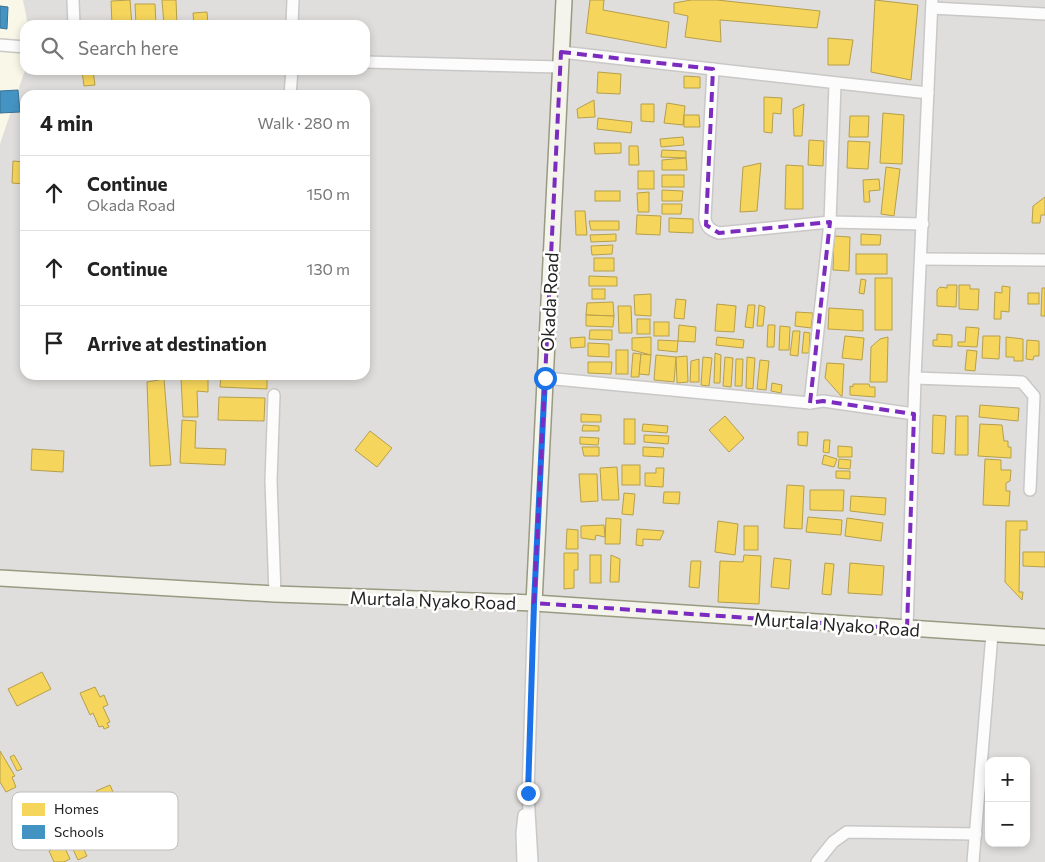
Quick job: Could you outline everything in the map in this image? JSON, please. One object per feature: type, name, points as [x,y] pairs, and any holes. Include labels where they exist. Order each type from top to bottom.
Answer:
[{"type":"street","points":[[73,0],[74,20]]},
{"type":"street","points":[[292,0],[292,20]]},
{"type":"street","name":"Okada Road","points":[[534,603],[564,0]]},
{"type":"street","points":[[907,628],[915,378],[922,259],[932,4],[1045,14]]},
{"type":"street","points":[[0,45],[20,46]]},
{"type":"street","points":[[370,62],[560,60],[713,69],[928,93]]},
{"type":"street","points":[[713,69],[706,225],[711,230],[719,233],[830,222],[923,224]]},
{"type":"street","points":[[290,90],[292,75]]},
{"type":"street","points":[[810,403],[830,222],[835,84]]},
{"type":"street","points":[[922,259],[1045,260]]},
{"type":"street","points":[[545,378],[810,403],[824,401],[914,414]]},
{"type":"street","points":[[915,378],[1022,382],[1027,385],[1034,396],[1030,490]]},
{"type":"street","points":[[274,395],[271,482],[275,594]]},
{"type":"street","name":"Murtala Nyako Road","points":[[0,578],[275,594],[534,603],[1045,637]]},
{"type":"street","points":[[532,862],[528,793],[534,603]]},
{"type":"street","points":[[973,862],[992,634]]},
{"type":"street","points":[[523,862],[522,833],[528,793]]},
{"type":"street","points":[[817,862],[832,842],[846,832],[976,834]]},
{"type":"highlighted area","points":[[561,52],[713,69],[706,225],[719,233],[830,222],[810,403],[823,401],[914,414],[907,629],[534,603]]},
{"type":"shaded area","points":[[0,0],[1045,0],[1045,862],[0,862]]},
{"type":"shaded area","points":[[0,0],[23,0],[27,20],[20,20],[20,75],[23,75],[0,144]]},
{"type":"building: Homes","points":[[130,0],[132,20],[112,20],[111,1]]},
{"type":"building: Homes","points":[[162,0],[176,0],[177,20],[164,20]]},
{"type":"building: Homes","points":[[590,0],[604,0],[603,10],[669,22],[666,48],[586,33]]},
{"type":"building: Homes","points":[[691,0],[717,0],[820,11],[817,28],[720,20],[721,42],[685,37],[688,16],[674,13],[674,3]]},
{"type":"building: Homes","points":[[875,0],[918,5],[911,80],[871,72]]},
{"type":"building: Homes","points":[[135,4],[155,4],[156,20],[136,20]]},
{"type":"building: Homes","points":[[207,12],[208,20],[194,20],[193,13]]},
{"type":"building: Homes","points":[[828,38],[853,40],[849,65],[828,65]]},
{"type":"building: Homes","points":[[598,72],[621,74],[620,94],[597,93]]},
{"type":"building: Homes","points":[[83,75],[94,75],[95,85],[84,86]]},
{"type":"building: Homes","points":[[684,76],[700,77],[700,88],[684,88]]},
{"type":"building: Homes","points":[[764,97],[782,98],[781,114],[773,113],[772,133],[764,132]]},
{"type":"building: Homes","points":[[594,100],[595,117],[578,118],[577,109]]},
{"type":"building: Homes","points":[[667,103],[685,106],[683,125],[664,123]]},
{"type":"building: Homes","points":[[641,104],[654,104],[654,122],[641,121]]},
{"type":"building: Homes","points":[[804,104],[802,136],[794,136],[793,109]]},
{"type":"building: Homes","points":[[883,113],[904,115],[902,164],[880,163]]},
{"type":"building: Homes","points":[[684,115],[699,115],[700,127],[684,127]]},
{"type":"building: Homes","points":[[850,116],[869,116],[868,137],[849,137]]},
{"type":"building: Homes","points":[[598,118],[632,122],[631,133],[597,129]]},
{"type":"building: Homes","points":[[683,137],[684,145],[661,147],[660,139]]},
{"type":"building: Homes","points":[[809,140],[824,141],[823,166],[808,165]]},
{"type":"building: Homes","points":[[848,141],[870,142],[868,169],[847,168]]},
{"type":"building: Homes","points":[[594,143],[621,143],[621,153],[595,154]]},
{"type":"building: Homes","points":[[629,146],[638,146],[639,165],[629,165]]},
{"type":"building: Homes","points":[[662,150],[686,151],[686,158],[661,157]]},
{"type":"building: Homes","points":[[686,158],[687,170],[662,170],[662,160]]},
{"type":"building: Homes","points":[[13,161],[20,162],[20,184],[12,183]]},
{"type":"building: Homes","points":[[761,163],[757,211],[740,212],[743,167]]},
{"type":"building: Homes","points":[[786,165],[803,166],[803,209],[785,209]]},
{"type":"building: Homes","points":[[886,167],[900,169],[894,216],[881,214]]},
{"type":"building: Homes","points":[[638,171],[654,171],[654,189],[638,189]]},
{"type":"building: Homes","points":[[662,175],[684,175],[684,187],[662,187]]},
{"type":"building: Homes","points":[[879,179],[880,190],[869,191],[870,202],[864,202],[863,180]]},
{"type":"building: Homes","points":[[662,190],[683,191],[682,201],[662,201]]},
{"type":"building: Homes","points":[[595,191],[620,191],[620,201],[595,201]]},
{"type":"building: Homes","points":[[649,192],[649,212],[638,212],[637,193]]},
{"type":"building: Homes","points":[[1045,197],[1045,215],[1041,215],[1040,223],[1032,223],[1033,206]]},
{"type":"building: Homes","points":[[662,204],[682,204],[681,214],[662,214]]},
{"type":"building: Homes","points":[[575,211],[585,211],[587,235],[576,235]]},
{"type":"building: Homes","points":[[637,215],[661,216],[660,235],[636,234]]},
{"type":"building: Homes","points":[[669,218],[693,219],[693,233],[669,232]]},
{"type":"building: Homes","points":[[589,221],[619,221],[619,230],[591,230]]},
{"type":"building: Homes","points":[[616,234],[616,241],[591,242],[590,235]]},
{"type":"building: Homes","points":[[861,234],[881,235],[880,245],[861,245]]},
{"type":"building: Homes","points":[[834,236],[850,237],[849,271],[833,270]]},
{"type":"building: Homes","points":[[613,245],[612,254],[592,255],[591,246]]},
{"type":"building: Homes","points":[[856,254],[887,254],[887,274],[856,274]]},
{"type":"building: Homes","points":[[594,258],[614,258],[614,271],[594,271]]},
{"type":"building: Homes","points":[[589,276],[617,277],[617,286],[589,286]]},
{"type":"building: Homes","points":[[875,278],[892,278],[892,330],[875,330]]},
{"type":"building: Homes","points":[[861,279],[866,280],[864,294],[859,293]]},
{"type":"building: Homes","points":[[947,285],[957,285],[956,307],[937,306],[937,290],[940,287],[947,288]]},
{"type":"building: Homes","points":[[959,285],[970,285],[970,289],[979,289],[978,310],[959,309]]},
{"type":"building: Homes","points":[[1002,286],[1010,287],[1009,312],[1001,311],[1001,319],[994,319],[995,292],[1002,293]]},
{"type":"building: Homes","points":[[1042,288],[1045,288],[1045,316],[1041,316]]},
{"type":"building: Homes","points":[[592,289],[605,289],[605,299],[592,299]]},
{"type":"building: Homes","points":[[1028,293],[1039,293],[1039,304],[1028,304]]},
{"type":"building: Homes","points":[[651,294],[651,316],[635,315],[634,295]]},
{"type":"building: Homes","points":[[676,299],[686,300],[684,319],[674,318]]},
{"type":"building: Homes","points":[[613,302],[614,316],[586,315],[587,303]]},
{"type":"building: Homes","points":[[717,304],[736,306],[734,332],[715,331]]},
{"type":"building: Homes","points":[[748,305],[755,305],[753,328],[745,327]]},
{"type":"building: Homes","points":[[759,305],[765,307],[763,326],[757,326]]},
{"type":"building: Homes","points":[[618,306],[631,306],[632,333],[619,333]]},
{"type":"building: Homes","points":[[829,308],[863,310],[863,331],[828,329]]},
{"type":"building: Homes","points":[[796,312],[813,313],[811,328],[795,326]]},
{"type":"building: Homes","points":[[586,315],[614,316],[613,327],[586,326]]},
{"type":"building: Homes","points":[[637,319],[650,319],[650,334],[637,334]]},
{"type":"building: Homes","points":[[654,322],[669,322],[669,336],[654,336]]},
{"type":"building: Homes","points":[[679,325],[696,327],[695,342],[678,341]]},
{"type":"building: Homes","points":[[768,325],[775,325],[774,347],[767,347]]},
{"type":"building: Homes","points":[[780,326],[790,327],[789,350],[779,350]]},
{"type":"building: Homes","points":[[966,327],[979,328],[977,347],[958,346],[958,342],[965,342]]},
{"type":"building: Homes","points":[[590,330],[612,330],[612,340],[589,339]]},
{"type":"building: Homes","points":[[793,331],[800,331],[798,356],[790,355]]},
{"type":"building: Homes","points":[[804,332],[810,333],[809,353],[802,353]]},
{"type":"building: Homes","points":[[937,334],[952,335],[952,347],[933,346],[933,340],[937,340]]},
{"type":"building: Homes","points":[[845,336],[864,338],[862,360],[842,358]]},
{"type":"building: Homes","points":[[983,336],[1000,336],[999,359],[982,358]]},
{"type":"building: Homes","points":[[585,337],[585,347],[571,348],[570,338]]},
{"type":"building: Homes","points":[[651,337],[651,355],[632,350],[632,338]]},
{"type":"building: Homes","points":[[717,337],[744,340],[743,348],[716,345]]},
{"type":"building: Homes","points":[[888,337],[887,382],[870,382],[871,347],[880,339]]},
{"type":"building: Homes","points":[[1006,337],[1023,339],[1023,361],[1014,361],[1014,357],[1006,357]]},
{"type":"building: Homes","points":[[658,340],[678,341],[677,352],[658,350]]},
{"type":"building: Homes","points":[[1027,340],[1039,341],[1039,356],[1034,356],[1033,360],[1026,359]]},
{"type":"building: Homes","points":[[588,343],[609,344],[609,357],[588,356]]},
{"type":"building: Homes","points":[[616,350],[628,350],[628,374],[616,374]]},
{"type":"building: Homes","points":[[967,350],[977,351],[975,371],[965,370]]},
{"type":"building: Homes","points":[[633,353],[641,354],[639,377],[631,377]]},
{"type":"building: Homes","points":[[715,353],[721,355],[720,383],[714,383]]},
{"type":"building: Homes","points":[[641,354],[651,355],[649,375],[639,374]]},
{"type":"building: Homes","points":[[656,355],[676,357],[674,382],[654,380]]},
{"type":"building: Homes","points":[[687,356],[688,382],[677,383],[676,357]]},
{"type":"building: Homes","points":[[703,357],[712,358],[709,386],[701,385]]},
{"type":"building: Homes","points":[[725,357],[733,358],[731,387],[723,386]]},
{"type":"building: Homes","points":[[747,357],[755,358],[753,389],[746,388]]},
{"type":"building: Homes","points":[[699,359],[699,382],[690,382],[691,361]]},
{"type":"building: Homes","points":[[736,359],[743,359],[742,386],[735,386]]},
{"type":"building: Homes","points":[[760,360],[769,361],[766,390],[757,389]]},
{"type":"building: Homes","points":[[588,362],[612,362],[611,374],[588,373]]},
{"type":"building: Homes","points":[[827,363],[844,364],[842,397],[825,378]]},
{"type":"building: Homes","points":[[164,380],[171,465],[150,466],[147,382]]},
{"type":"building: Homes","points":[[181,380],[208,380],[208,392],[197,391],[198,417],[183,417]]},
{"type":"building: Homes","points":[[221,380],[267,380],[267,389],[220,387]]},
{"type":"building: Homes","points":[[772,383],[782,385],[781,393],[771,391]]},
{"type":"building: Homes","points":[[853,384],[869,384],[870,387],[875,387],[875,397],[850,395],[850,386],[853,387]]},
{"type":"building: Homes","points":[[219,397],[265,398],[264,421],[218,420]]},
{"type":"building: Homes","points":[[980,405],[1019,408],[1018,421],[979,417]]},
{"type":"building: Homes","points":[[581,414],[601,415],[601,422],[581,422]]},
{"type":"building: Homes","points":[[933,415],[946,416],[944,454],[932,453]]},
{"type":"building: Homes","points":[[725,416],[744,438],[729,452],[709,430]]},
{"type":"building: Homes","points":[[956,416],[968,416],[968,455],[955,455]]},
{"type":"building: Homes","points":[[624,419],[635,419],[635,444],[624,444]]},
{"type":"building: Homes","points":[[182,420],[196,421],[195,448],[226,449],[225,465],[180,463]]},
{"type":"building: Homes","points":[[643,424],[668,426],[667,433],[642,431]]},
{"type":"building: Homes","points":[[980,424],[1002,425],[1004,441],[1008,441],[1008,447],[1011,447],[1011,458],[978,456]]},
{"type":"building: Homes","points":[[583,425],[599,426],[599,431],[582,431]]},
{"type":"building: Homes","points":[[370,431],[392,448],[377,467],[355,450]]},
{"type":"building: Homes","points":[[798,432],[808,432],[807,446],[798,445]]},
{"type":"building: Homes","points":[[644,435],[669,436],[668,444],[644,442]]},
{"type":"building: Homes","points":[[580,437],[599,438],[598,445],[580,444]]},
{"type":"building: Homes","points":[[824,440],[830,440],[829,453],[823,452]]},
{"type":"building: Homes","points":[[838,446],[852,447],[852,457],[838,457]]},
{"type":"building: Homes","points":[[582,447],[599,447],[599,456],[584,456]]},
{"type":"building: Homes","points":[[643,447],[664,448],[663,457],[643,456]]},
{"type":"building: Homes","points":[[32,449],[64,451],[63,472],[31,470]]},
{"type":"building: Homes","points":[[824,455],[837,459],[834,467],[822,464]]},
{"type":"building: Homes","points":[[839,459],[851,460],[850,469],[838,468]]},
{"type":"building: Homes","points":[[985,459],[1001,460],[1001,470],[1011,470],[1010,481],[1006,483],[1006,491],[1010,491],[1009,506],[983,505]]},
{"type":"building: Homes","points":[[622,465],[640,465],[640,485],[622,485]]},
{"type":"building: Homes","points":[[617,467],[619,500],[602,500],[600,468]]},
{"type":"building: Homes","points":[[656,468],[664,468],[663,487],[645,486],[645,473],[656,473]]},
{"type":"building: Homes","points":[[836,471],[850,471],[850,479],[836,478]]},
{"type":"building: Homes","points":[[579,474],[597,474],[598,501],[581,502]]},
{"type":"building: Homes","points":[[787,485],[804,486],[802,529],[784,528]]},
{"type":"building: Homes","points":[[810,490],[844,490],[843,511],[810,510]]},
{"type":"building: Homes","points":[[664,492],[680,492],[679,504],[663,503]]},
{"type":"building: Homes","points":[[624,493],[635,494],[633,515],[622,514]]},
{"type":"building: Homes","points":[[851,496],[886,498],[885,515],[850,511]]},
{"type":"building: Homes","points":[[808,517],[842,520],[841,535],[806,532]]},
{"type":"building: Homes","points":[[606,518],[621,519],[620,544],[605,544]]},
{"type":"building: Homes","points":[[847,518],[883,523],[881,541],[845,536]]},
{"type":"building: Homes","points":[[718,521],[738,524],[735,555],[715,552]]},
{"type":"building: Homes","points":[[1006,521],[1027,521],[1027,530],[1020,530],[1019,592],[1023,592],[1022,600],[1005,582]]},
{"type":"building: Homes","points":[[604,525],[605,537],[596,535],[595,540],[581,538],[581,526]]},
{"type":"building: Homes","points":[[744,526],[758,526],[758,550],[744,550]]},
{"type":"building: Homes","points":[[567,529],[578,530],[578,549],[566,549]]},
{"type":"building: Homes","points":[[637,529],[664,531],[660,540],[643,539],[643,546],[636,545]]},
{"type":"building: Homes","points":[[1023,552],[1045,552],[1045,567],[1023,566]]},
{"type":"building: Homes","points":[[564,553],[578,553],[578,570],[574,570],[574,588],[564,589]]},
{"type":"building: Homes","points":[[590,555],[601,555],[601,583],[590,583]]},
{"type":"building: Homes","points":[[611,555],[620,559],[619,582],[610,582]]},
{"type":"building: Homes","points":[[744,555],[761,556],[759,604],[718,602],[720,561],[743,562]]},
{"type":"building: Homes","points":[[774,558],[791,560],[789,589],[771,587]]},
{"type":"building: Homes","points":[[691,561],[701,561],[699,588],[689,587]]},
{"type":"building: Homes","points":[[825,563],[834,564],[831,595],[822,594]]},
{"type":"building: Homes","points":[[850,563],[884,566],[882,595],[848,593]]},
{"type":"building: Homes","points":[[42,672],[51,689],[17,706],[8,689]]},
{"type":"building: Homes","points":[[95,687],[100,697],[104,695],[108,705],[103,707],[110,722],[107,723],[109,727],[104,729],[103,726],[99,727],[93,713],[90,715],[80,693]]},
{"type":"building: Homes","points":[[0,751],[15,776],[12,777],[16,787],[6,792],[0,782]]},
{"type":"building: Homes","points":[[14,755],[22,769],[17,771],[10,757]]},
{"type":"building: Homes","points":[[110,785],[113,792],[96,792]]},
{"type":"building: Homes","points":[[66,850],[70,859],[64,862],[54,862],[49,851]]},
{"type":"building: Homes","points":[[73,850],[84,850],[87,856],[78,860]]},
{"type":"building: Schools","points":[[0,6],[8,7],[7,29],[0,28]]},
{"type":"building: Schools","points":[[18,90],[20,112],[0,113],[0,91]]},
{"type":"route","points":[[528,793],[534,603],[545,378]]}]
